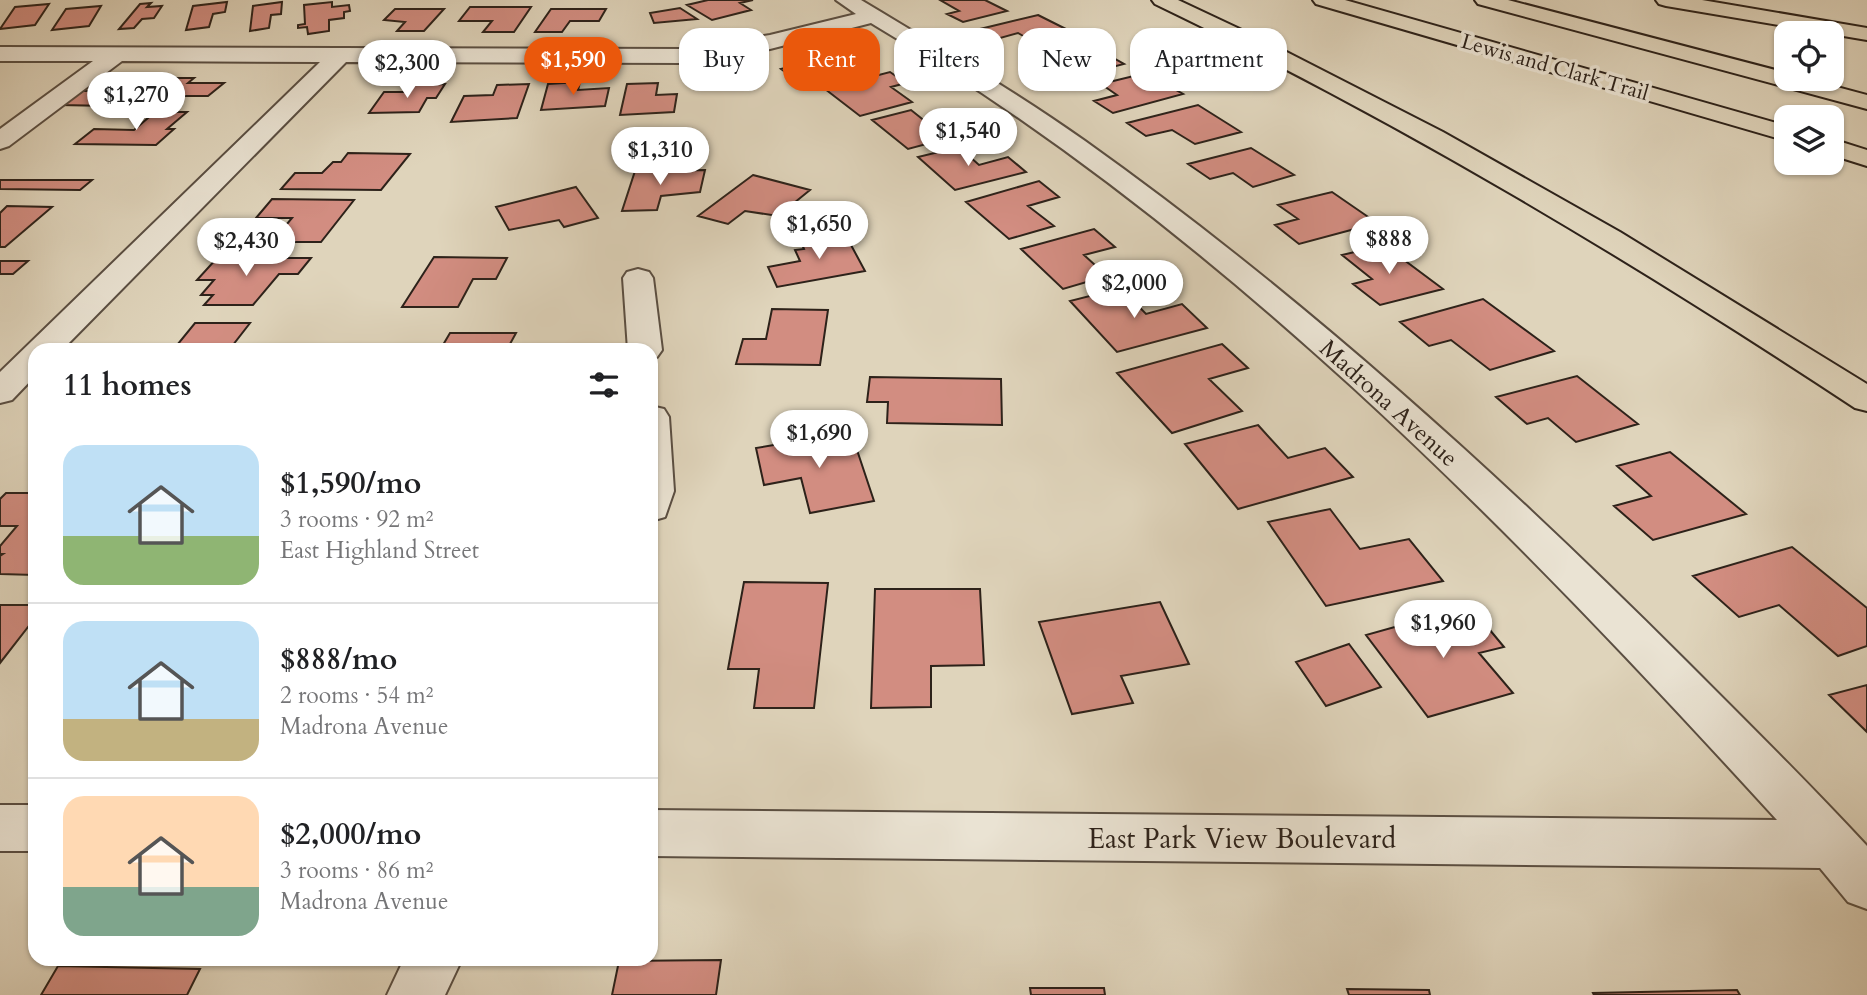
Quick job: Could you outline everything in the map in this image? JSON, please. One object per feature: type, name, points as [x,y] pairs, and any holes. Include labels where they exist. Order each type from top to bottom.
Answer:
[{"type":"highway","points":[[1162,0],[1253,41],[1500,174],[1745,321],[1867,400]]},
{"type":"highway","name":"Lewis and Clark Trail","points":[[1323,0],[1774,130]]},
{"type":"highway","name":"Lewis and Clark Trail","points":[[1485,0],[1867,102]]},
{"type":"highway","points":[[1666,0],[1867,34]]},
{"type":"highway","points":[[1844,151],[1867,158]]},
{"type":"street","points":[[0,54],[687,56],[770,43],[860,8]]},
{"type":"street","name":"Madrona Avenue","points":[[860,8],[967,70],[1057,132],[1142,194],[1276,302],[1499,502],[1645,647],[1867,884]]},
{"type":"street","points":[[0,141],[117,54]]},
{"type":"street","points":[[50,343],[340,55]]},
{"type":"street","points":[[638,278],[644,343]]},
{"type":"street","points":[[0,392],[28,365]]},
{"type":"street","points":[[0,828],[28,828]]},
{"type":"street","name":"East Park View Boulevard","points":[[658,833],[1832,844]]},
{"type":"street","points":[[415,995],[430,966]]},
{"type":"building","points":[[708,0],[753,0],[740,3],[751,10],[712,20],[687,5]]},
{"type":"building","points":[[940,0],[985,0],[1007,11],[963,22],[947,14],[959,11]]},
{"type":"building","points":[[227,2],[225,12],[213,14],[209,27],[186,30],[193,6]]},
{"type":"building","points":[[282,2],[281,14],[271,15],[269,28],[250,31],[253,6]]},
{"type":"building","points":[[332,2],[332,7],[349,5],[350,11],[344,12],[344,18],[329,20],[329,31],[308,34],[307,27],[298,28],[298,25],[305,24],[304,5]]},
{"type":"building","points":[[151,3],[147,7],[162,6],[154,18],[142,19],[134,28],[119,29],[140,4]]},
{"type":"building","points":[[49,4],[35,25],[0,29],[15,7]]},
{"type":"building","points":[[101,6],[89,26],[52,30],[66,9]]},
{"type":"building","points":[[470,7],[531,7],[514,32],[483,32],[492,21],[459,21]]},
{"type":"building","points":[[680,8],[697,19],[654,23],[650,13]]},
{"type":"building","points":[[395,9],[444,9],[424,31],[397,31],[405,22],[384,20]]},
{"type":"building","points":[[551,9],[606,9],[599,21],[570,21],[562,32],[535,32]]},
{"type":"building","points":[[1038,15],[1064,28],[1018,28],[1018,33],[1004,37],[1004,28],[984,28]]},
{"type":"building","points":[[890,72],[894,75],[894,86],[891,87],[912,102],[860,116],[828,91],[880,91],[880,75]]},
{"type":"building","points":[[1130,77],[1130,91],[1178,91],[1183,94],[1113,113],[1094,101],[1117,95],[1111,91],[1116,91],[1116,80]]},
{"type":"building","points":[[137,78],[194,78],[188,83],[224,83],[208,96],[123,96],[109,106],[62,105],[81,91],[120,91]]},
{"type":"building","points":[[580,82],[578,90],[609,88],[605,106],[541,110],[548,84]]},
{"type":"building","points":[[658,83],[656,95],[677,94],[674,112],[620,115],[627,84]]},
{"type":"building","points":[[445,84],[436,98],[427,98],[419,112],[369,113],[384,92],[410,92],[414,85]]},
{"type":"building","points":[[529,84],[517,118],[451,122],[464,96],[493,95],[497,85]]},
{"type":"building","points":[[1198,105],[1241,132],[1195,144],[1172,130],[1146,136],[1127,123]]},
{"type":"building","points":[[911,110],[931,126],[958,118],[975,131],[908,149],[872,120]]},
{"type":"building","points":[[155,112],[187,112],[167,129],[174,129],[156,145],[75,144],[94,129],[134,130]]},
{"type":"building","points":[[959,147],[979,165],[1008,157],[1026,172],[955,190],[918,157]]},
{"type":"building","points":[[1251,148],[1294,175],[1253,187],[1233,173],[1210,179],[1188,164]]},
{"type":"building","points":[[348,153],[410,154],[381,190],[281,189],[295,173],[322,173],[333,162],[341,162]]},
{"type":"building","points":[[705,170],[700,192],[661,196],[657,210],[622,211],[635,171]]},
{"type":"building","points":[[753,175],[810,190],[778,216],[745,211],[728,224],[698,216]]},
{"type":"building","points":[[0,180],[92,180],[80,190],[0,189]]},
{"type":"building","points":[[1039,181],[1059,197],[1028,206],[1054,226],[1009,239],[966,202]]},
{"type":"building","points":[[576,187],[598,218],[564,227],[559,220],[509,230],[496,207]]},
{"type":"building","points":[[1332,192],[1377,223],[1299,244],[1275,225],[1298,219],[1278,205]]},
{"type":"building","points":[[272,199],[354,200],[321,242],[272,242],[292,218],[256,218]]},
{"type":"building","points":[[7,206],[52,207],[5,247],[0,247],[0,213]]},
{"type":"building","points":[[1094,229],[1115,247],[1084,255],[1107,276],[1063,289],[1021,249]]},
{"type":"building","points":[[844,232],[865,271],[777,287],[768,267],[800,261],[795,250],[804,249],[800,240]]},
{"type":"building","points":[[1384,245],[1443,289],[1380,305],[1353,284],[1372,279],[1342,255]]},
{"type":"building","points":[[434,257],[507,258],[496,279],[473,279],[458,307],[402,307]]},
{"type":"building","points":[[217,258],[311,258],[298,274],[279,274],[253,305],[204,305],[213,295],[201,295],[214,280],[197,280]]},
{"type":"building","points":[[0,261],[28,261],[13,274],[0,274]]},
{"type":"building","points":[[1121,288],[1146,314],[1182,304],[1207,328],[1117,352],[1070,301]]},
{"type":"building","points":[[1483,299],[1554,351],[1490,370],[1451,340],[1429,346],[1400,322]]},
{"type":"building","points":[[772,309],[828,310],[820,365],[736,364],[743,339],[766,339]]},
{"type":"building","points":[[195,323],[250,323],[234,343],[179,343]]},
{"type":"building","points":[[450,333],[516,333],[511,343],[444,343]]},
{"type":"building","points":[[1222,344],[1248,368],[1209,379],[1242,411],[1172,433],[1117,373]]},
{"type":"building","points":[[1577,376],[1638,424],[1576,442],[1548,418],[1527,424],[1496,397]]},
{"type":"building","points":[[870,377],[1001,379],[1002,425],[887,423],[888,402],[867,402]]},
{"type":"building","points":[[1258,425],[1288,458],[1325,448],[1353,477],[1238,509],[1185,444]]},
{"type":"building","points":[[851,432],[874,501],[810,513],[801,478],[764,485],[756,448]]},
{"type":"building","points":[[1670,452],[1746,514],[1653,540],[1614,506],[1651,496],[1617,466]]},
{"type":"building","points":[[6,493],[28,493],[28,575],[0,574],[0,556],[3,554],[0,554],[0,546],[17,526],[0,526],[0,499]]},
{"type":"building","points":[[1330,509],[1360,549],[1409,539],[1443,581],[1326,606],[1268,522]]},
{"type":"building","points":[[1792,547],[1867,608],[1867,646],[1838,656],[1779,605],[1739,617],[1693,576]]},
{"type":"building","points":[[744,582],[828,583],[814,708],[754,708],[759,669],[728,669]]},
{"type":"building","points":[[875,589],[980,589],[984,665],[931,666],[931,707],[871,708]]},
{"type":"building","points":[[1160,602],[1189,664],[1121,676],[1133,703],[1072,714],[1039,622]]},
{"type":"building","points":[[0,605],[28,605],[28,627],[0,663]]},
{"type":"building","points":[[1470,606],[1504,647],[1479,653],[1513,693],[1428,717],[1366,635]]},
{"type":"building","points":[[1349,644],[1381,687],[1326,706],[1296,662]]},
{"type":"building","points":[[1867,685],[1867,732],[1829,695]]},
{"type":"building","points":[[721,960],[716,995],[612,995],[618,966],[658,966],[658,961]]},
{"type":"building","points":[[58,966],[200,969],[187,995],[41,995]]},
{"type":"building","points":[[1030,988],[1104,988],[1105,995],[1031,995]]},
{"type":"building","points":[[1347,989],[1429,990],[1430,995],[1349,995]]},
{"type":"building","points":[[1737,990],[1740,995],[1593,993]]}]
